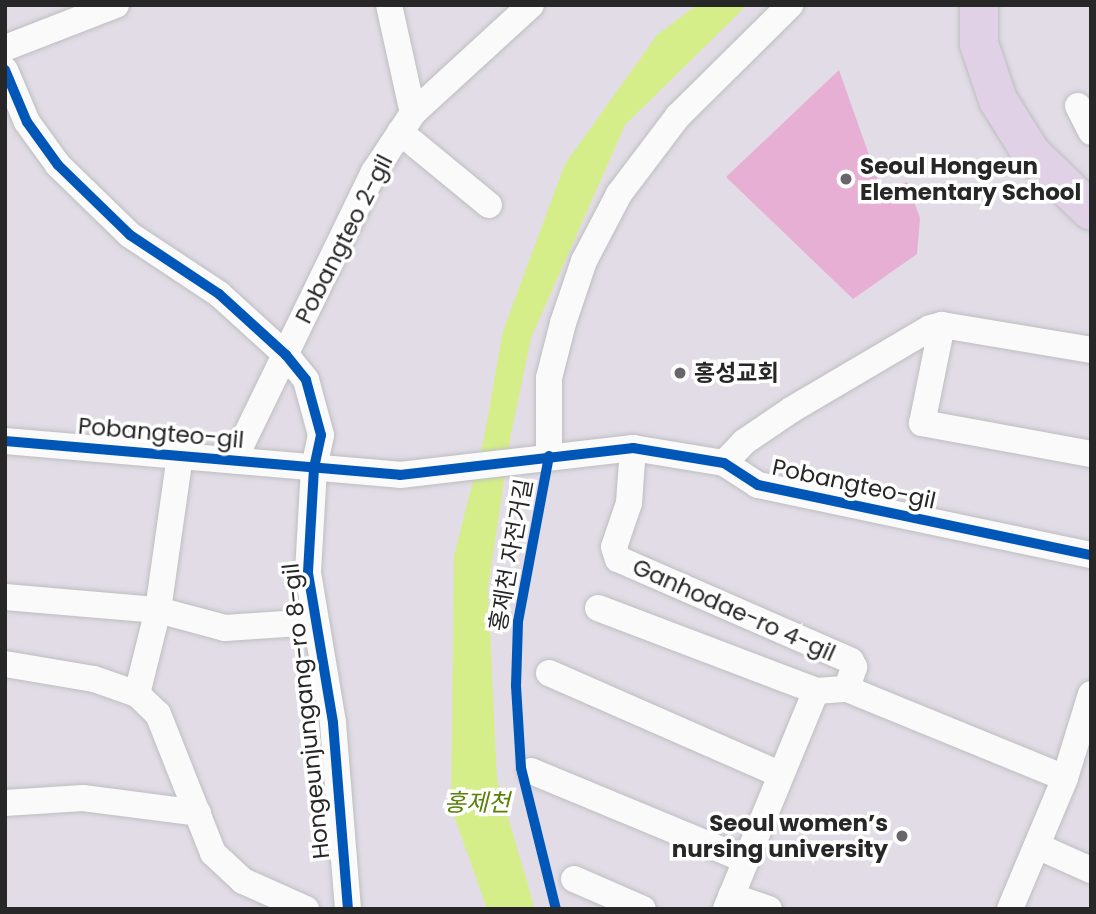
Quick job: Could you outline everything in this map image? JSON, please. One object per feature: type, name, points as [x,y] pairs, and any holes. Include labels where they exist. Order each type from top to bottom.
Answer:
[{"type":"main road","points":[[978,7],[987,73],[1012,126],[1031,153],[1091,211]]},
{"type":"street","points":[[5,48],[116,5]]},
{"type":"street","points":[[389,5],[407,123]]},
{"type":"street","name":"Pobangteo 2-gil","points":[[234,460],[363,193],[407,123],[531,5]]},
{"type":"street","points":[[539,457],[549,378],[563,323],[584,261],[619,194],[678,116],[790,5]]},
{"type":"street","points":[[5,70],[27,122],[58,165],[130,235],[201,279],[286,355],[306,380],[321,435],[314,468]]},
{"type":"street","points":[[1078,106],[1091,132]]},
{"type":"street","name":"Pobangteo 2-gil","points":[[407,123],[489,205]]},
{"type":"street","points":[[724,463],[744,442],[791,410],[918,334],[942,325],[1091,350]]},
{"type":"street","points":[[942,325],[922,423],[1091,454]]},
{"type":"street","name":"Pobangteo-gil","points":[[5,441],[400,475],[633,448],[724,463],[758,485],[1091,555]]},
{"type":"street","name":"Ganhodae-ro 4-gil","points":[[633,448],[629,503],[614,547],[618,559],[851,661],[854,667],[846,689]]},
{"type":"street","points":[[137,694],[158,610],[180,456]]},
{"type":"street","name":"Hongeunjungang-ro 8-gil","points":[[314,468],[308,573],[333,723],[348,909]]},
{"type":"street","name":"Hongeunjungang-ro 8-gil","points":[[5,597],[158,610],[225,628],[315,622]]},
{"type":"street","name":"Ganhodae-ro 4-gil","points":[[598,608],[816,691],[846,689],[1065,778]]},
{"type":"street","points":[[5,664],[94,679],[137,694],[158,714],[213,853],[243,881],[290,906]]},
{"type":"street","points":[[549,673],[781,775]]},
{"type":"street","name":"Ganhodae-ro 4-gil","points":[[729,902],[816,691]]},
{"type":"street","points":[[1010,909],[1065,778],[1091,694]]},
{"type":"street","points":[[531,771],[746,860]]},
{"type":"street","points":[[5,803],[83,798],[198,813]]},
{"type":"street","points":[[1037,846],[1091,870]]},
{"type":"street","points":[[574,879],[643,909]]},
{"type":"street","points":[[729,902],[769,909]]},
{"type":"shaded area","points":[[839,70],[881,189],[907,182],[920,218],[917,254],[853,299],[726,177]]},
{"type":"water","name":"홍제천","points":[[697,5],[747,5],[625,125],[531,338],[511,434],[488,588],[497,780],[535,909],[487,909],[451,807],[454,556],[484,438],[503,331],[565,164],[657,35]]},
{"type":"cycle path","points":[[5,70],[27,122],[58,165],[130,235],[219,294],[286,355],[306,380],[321,435],[314,468],[308,573],[333,723],[348,909]]},
{"type":"cycle path","points":[[5,441],[400,475],[633,448],[724,463],[758,485],[1091,555]]},
{"type":"cycle path","name":"홍제천 자전거길","points":[[549,456],[518,622],[516,686],[521,768],[556,909]]},
{"type":"place","name":"Seoul Hongeun Elementary School","points":[[846,179]]},
{"type":"place","name":"홍성교회","points":[[680,373]]},
{"type":"place","name":"Seoul women’s nursing university","points":[[902,836]]}]
